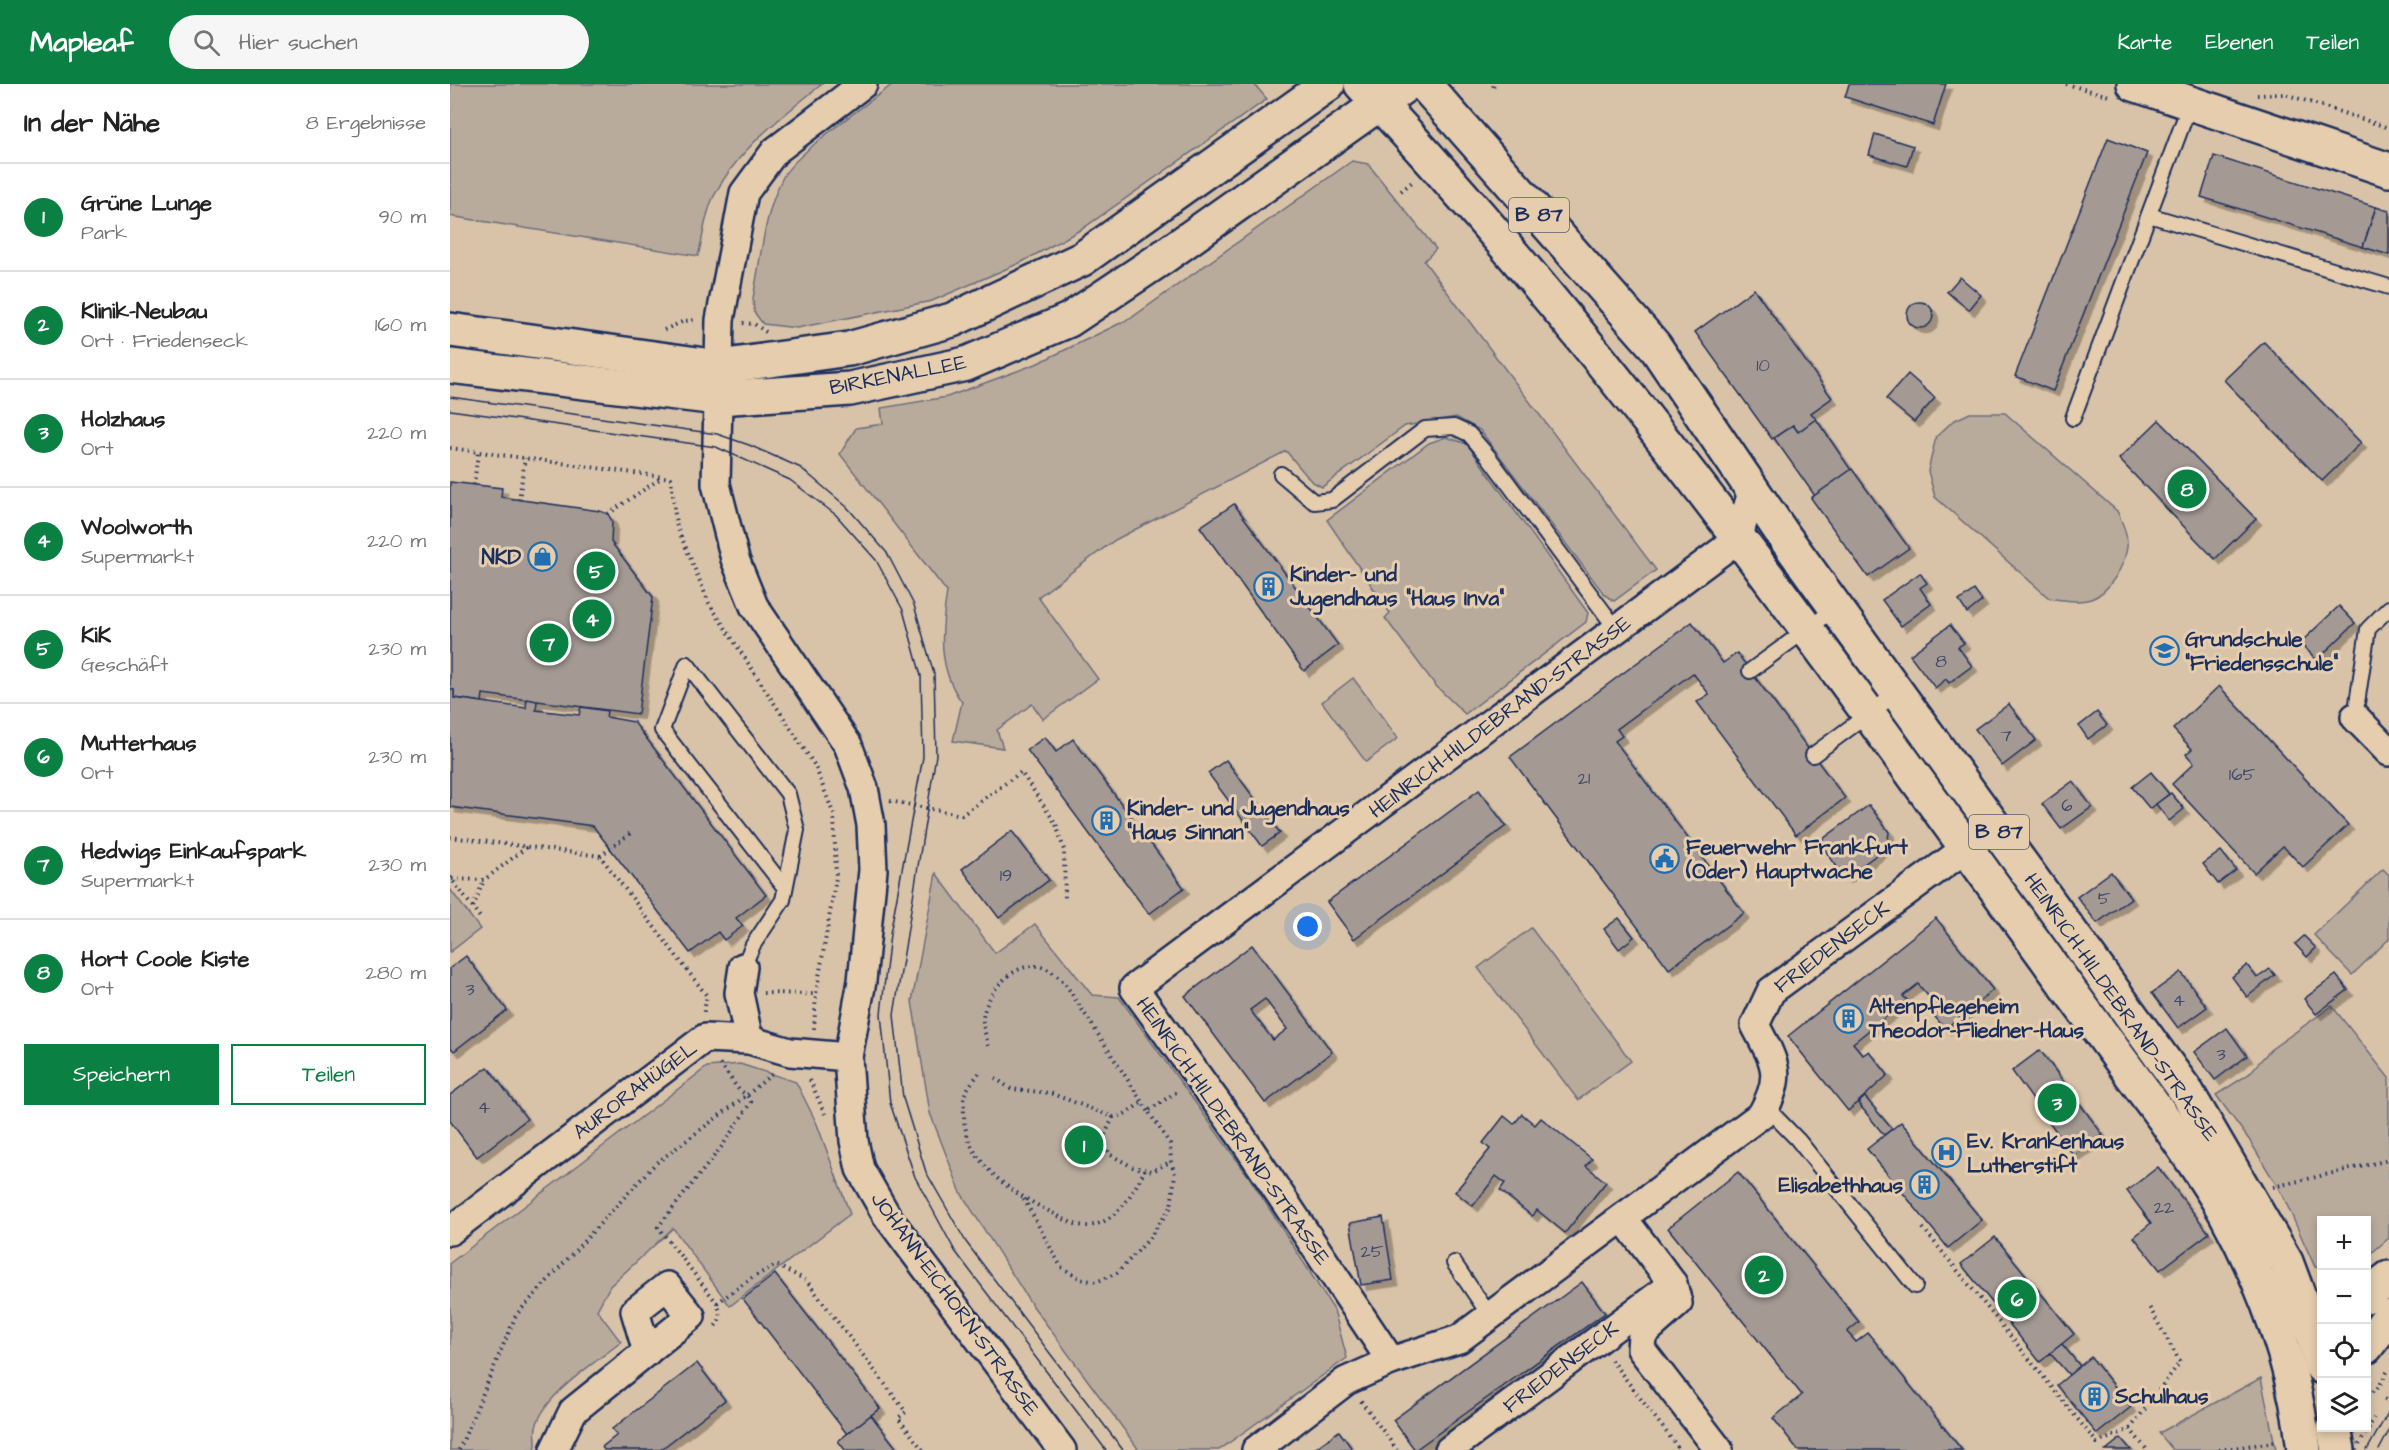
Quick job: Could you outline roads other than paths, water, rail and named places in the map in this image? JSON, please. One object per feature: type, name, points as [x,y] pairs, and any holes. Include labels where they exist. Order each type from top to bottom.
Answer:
[{"type":"main road","name":"BIRKENALLEE","points":[[450,330],[718,382],[849,349],[951,320],[1082,259],[1328,84]]},
{"type":"main road","name":"BIRKENALLEE","points":[[450,366],[850,388],[966,364],[1069,320],[1159,260],[1371,94],[1407,84]]},
{"type":"main road","name":"HEINRICH-HILDEBRAND-STRASSE","points":[[1424,84],[1654,345],[1836,608],[2188,1094],[2286,1262],[2317,1340]]},
{"type":"main road","points":[[2134,84],[2389,170]]},
{"type":"main road","name":"HEINRICH-HILDEBRAND-STRASSE","points":[[1371,94],[1582,338],[1738,538],[2165,1120],[2225,1212],[2257,1279],[2286,1356]]},
{"type":"main road","points":[[2371,1293],[2389,1278]]},
{"type":"main road","points":[[2371,1342],[2389,1317]]},
{"type":"main road","points":[[2286,1356],[2317,1346]]},
{"type":"main road","name":"B 87","points":[[2286,1356],[2292,1446]]},
{"type":"main road","points":[[2335,1432],[2338,1450]]},
{"type":"street","name":"JOHANN-EICHORN-STRASSE","points":[[863,84],[775,151],[744,194],[720,320],[716,484],[735,559],[754,606],[848,746],[864,788],[871,825],[873,870],[862,981],[848,1057],[854,1141],[860,1169],[887,1216],[1062,1450]]},
{"type":"street","points":[[1738,538],[1753,489]]},
{"type":"street","name":"HEINRICH-HILDEBRAND-STRASSE","points":[[1391,1361],[1134,988],[1738,538]]},
{"type":"street","points":[[2355,717],[2389,752]]},
{"type":"street","name":"FRIEDENSECK","points":[[1256,1450],[1346,1382],[1391,1361],[1459,1339],[1762,1114],[1775,1091],[1774,1062],[1755,1025],[1771,991],[1995,827]]},
{"type":"street","points":[[743,967],[739,993],[749,1040]]},
{"type":"street","name":"AURORAHÜGEL","points":[[450,1231],[705,1038],[749,1040],[790,1052],[848,1057]]},
{"type":"street","points":[[1623,1218],[1672,1284]]},
{"type":"street","name":"FRIEDENSECK","points":[[1449,1450],[1672,1284],[1678,1303],[1642,1335],[1641,1349],[1719,1450]]},
{"type":"street","points":[[554,1450],[573,1411],[647,1352]]},
{"type":"lane","points":[[2073,418],[2190,104]]},
{"type":"lane","points":[[2149,215],[2389,287]]},
{"type":"lane","points":[[1281,474],[1314,502],[1332,500],[1425,429],[1454,427],[1469,434],[1488,456],[1617,630]]},
{"type":"lane","points":[[1750,671],[1836,608]]},
{"type":"lane","points":[[2355,717],[2368,629],[2389,608]]},
{"type":"lane","points":[[743,967],[753,945],[783,900],[797,830],[788,794],[687,664],[662,730],[785,888]]},
{"type":"lane","points":[[1813,755],[1897,693]]},
{"type":"lane","points":[[1766,1107],[1798,1140],[1915,1286]]},
{"type":"lane","points":[[1454,1263],[1490,1316]]},
{"type":"tram line","points":[[450,397],[717,434],[749,445],[801,468],[847,507],[887,553],[914,605],[934,674],[936,755],[894,1015],[903,1098],[926,1172],[966,1242],[1123,1450]]},
{"type":"tram line","points":[[450,410],[716,447],[790,480],[836,515],[876,560],[903,610],[921,676],[923,757],[890,934],[881,1014],[890,1103],[915,1177],[955,1251],[1106,1450]]},
{"type":"tram line","points":[[2367,1450],[2389,1411]]},
{"type":"tram line","points":[[2379,1450],[2389,1431]]},
{"type":"place","name":"Hort Coole Kiste","points":[[2187,489]]},
{"type":"place","name":"NKD","points":[[542,557]]},
{"type":"place","name":"KiK","points":[[596,571]]},
{"type":"place","name":"Kinder- und Jugendhaus \"Haus Inva\"","points":[[1269,586]]},
{"type":"place","name":"Woolworth","points":[[592,619]]},
{"type":"place","name":"Hedwigs Einkaufspark","points":[[549,643]]},
{"type":"place","name":"Grundschule \"Friedensschule\"","points":[[2164,651]]},
{"type":"place","name":"Kinder- und Jugendhaus \"Haus Sinnan\"","points":[[1106,820]]},
{"type":"place","name":"Feuerwehr Frankfurt (Oder) Hauptwache","points":[[1665,859]]},
{"type":"place","name":"Altenpflegeheim Theodor-Fliedner-Haus","points":[[1848,1018]]},
{"type":"place","name":"Holzhaus","points":[[2057,1103]]},
{"type":"place","name":"Grüne Lunge","points":[[1084,1145]]},
{"type":"place","name":"Ev. Krankenhaus Lutherstift","points":[[1946,1153]]},
{"type":"place","name":"Elisabethhaus","points":[[1924,1185]]},
{"type":"place","name":"Klinik-Neubau","points":[[1764,1275]]},
{"type":"place","name":"Mutterhaus","points":[[2017,1299]]},
{"type":"place","name":"Schulhaus","points":[[2094,1396]]}]
